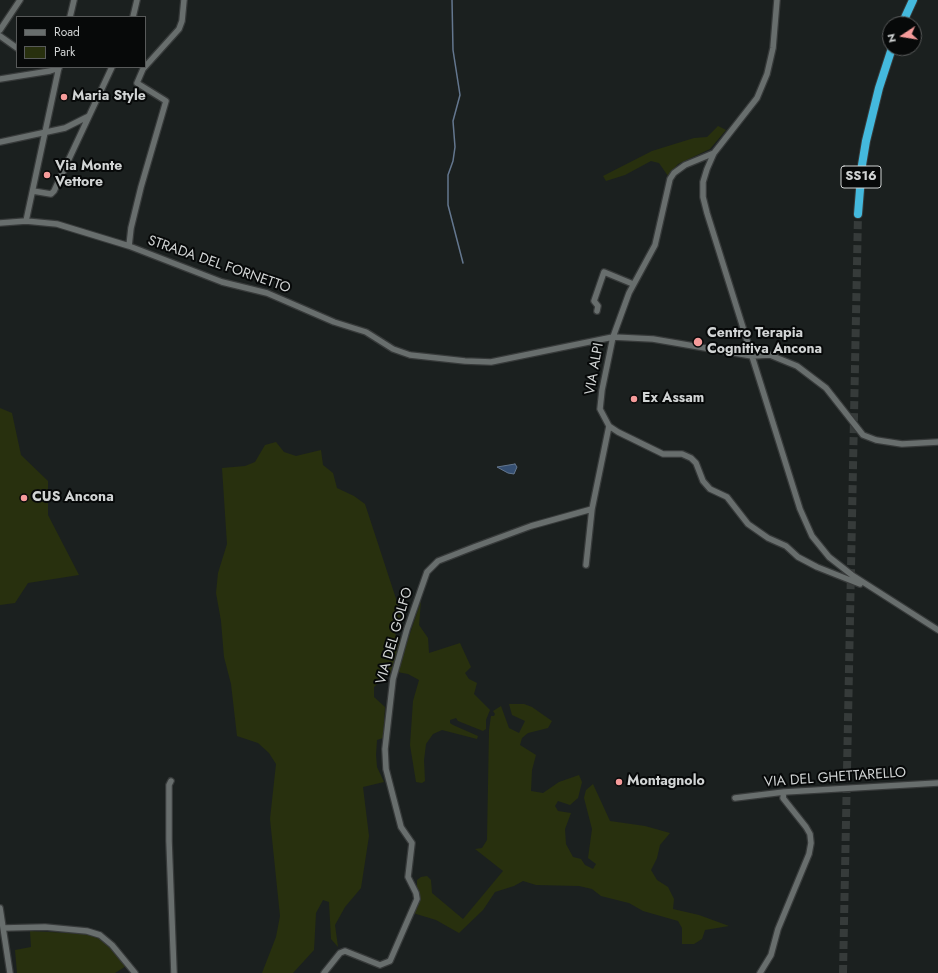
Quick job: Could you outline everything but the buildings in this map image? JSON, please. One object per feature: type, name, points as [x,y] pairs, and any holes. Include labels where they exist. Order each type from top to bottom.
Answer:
[{"type":"highway","points":[[906,16],[913,0]]},
{"type":"highway","name":"SS16","points":[[858,214],[862,164],[866,141],[879,88],[889,56]]},
{"type":"street","points":[[0,30],[20,0]]},
{"type":"street","points":[[70,16],[74,0]]},
{"type":"street","points":[[133,16],[137,0]]},
{"type":"street","points":[[146,66],[179,29],[182,21],[184,0]]},
{"type":"street","points":[[777,0],[772,48],[767,74],[757,98],[714,154],[705,175],[703,197],[806,525],[820,548],[829,558],[870,588],[938,630]]},
{"type":"street","points":[[0,36],[16,47]]},
{"type":"street","points":[[26,221],[59,68]]},
{"type":"street","points":[[32,191],[51,194],[54,191],[112,68]]},
{"type":"street","points":[[129,246],[131,228],[141,187],[166,101],[137,83],[144,68]]},
{"type":"street","points":[[0,79],[48,69]]},
{"type":"street","points":[[0,142],[65,128],[89,116]]},
{"type":"street","name":"VIA ALPI","points":[[609,426],[600,409],[602,390],[613,337],[634,284],[655,245],[662,223],[667,190],[674,173],[685,165],[714,154]]},
{"type":"street","name":"STRADA DEL FORNETTO","points":[[0,223],[26,221],[57,224],[129,246],[222,282],[267,293],[334,322],[366,332],[393,349],[410,355],[464,362],[491,362],[613,337],[653,339],[752,356],[761,354],[770,356],[797,366],[826,388],[863,435],[876,440],[902,444],[938,442]]},
{"type":"street","points":[[597,311],[598,306],[594,301],[604,272],[634,284]]},
{"type":"street","points":[[586,565],[592,509],[609,426],[663,454],[682,454],[691,458],[696,463],[704,481],[710,488],[727,497],[748,524],[768,538],[786,546],[798,557],[870,588]]},
{"type":"street","name":"VIA DEL GOLFO","points":[[324,973],[340,953],[345,951],[380,965],[390,961],[417,899],[416,893],[408,877],[412,843],[401,827],[386,769],[385,749],[393,679],[407,629],[427,572],[438,561],[474,547],[531,526],[592,509]]},
{"type":"street","points":[[171,781],[169,842],[174,973]]},
{"type":"street","name":"VIA DEL GHETTARELLO","points":[[735,798],[784,792],[938,783]]},
{"type":"street","points":[[760,973],[771,955],[778,929],[809,854],[811,843],[810,834],[806,827],[783,798],[784,792]]},
{"type":"street","points":[[0,908],[10,973]]},
{"type":"street","points":[[4,928],[45,927],[87,931],[100,935],[112,945],[135,973]]},
{"type":"green space","points":[[718,126],[726,130],[710,149],[678,164],[668,176],[659,163],[651,161],[625,175],[606,181],[603,176],[652,151],[694,138],[707,137]]},
{"type":"green space","name":"CUS Ancona","points":[[0,408],[12,413],[21,455],[48,481],[48,515],[79,575],[28,583],[15,603],[0,605]]},
{"type":"green space","points":[[276,442],[284,452],[296,456],[321,450],[323,465],[333,473],[337,488],[354,496],[365,504],[402,617],[396,623],[394,630],[396,636],[402,638],[390,675],[386,676],[374,687],[374,697],[385,707],[383,738],[377,740],[376,755],[377,767],[384,782],[363,787],[369,836],[361,888],[345,907],[335,925],[338,947],[331,939],[329,902],[323,900],[316,913],[314,950],[293,973],[262,973],[276,937],[280,916],[270,819],[276,764],[269,753],[258,743],[237,736],[231,684],[224,657],[221,621],[216,593],[218,573],[227,544],[222,468],[245,466],[255,462],[265,445]]},
{"type":"green space","points":[[421,601],[419,625],[428,638],[429,653],[460,643],[471,667],[465,673],[469,679],[477,683],[474,694],[490,710],[486,720],[486,729],[483,731],[458,721],[456,718],[450,720],[450,723],[453,725],[478,736],[477,739],[442,730],[433,734],[426,744],[424,760],[425,781],[422,783],[416,782],[410,745],[413,701],[419,680],[408,674],[397,672]]},
{"type":"green space","points":[[509,704],[524,704],[532,707],[552,721],[548,728],[528,733],[522,738],[520,745],[536,755],[532,770],[531,791],[543,793],[559,782],[579,775],[582,782],[578,798],[570,805],[558,801],[555,806],[558,811],[571,813],[565,829],[566,844],[573,857],[581,859],[585,865],[593,869],[596,864],[588,858],[592,829],[584,798],[586,790],[593,784],[610,821],[645,826],[670,833],[660,845],[657,858],[651,870],[657,880],[668,887],[674,899],[673,909],[699,915],[729,926],[705,930],[702,939],[694,944],[682,944],[682,928],[678,921],[643,911],[629,903],[601,896],[592,889],[579,886],[536,885],[523,881],[514,886],[495,892],[483,910],[459,933],[436,920],[413,913],[417,892],[417,880],[421,877],[427,876],[431,880],[432,893],[463,919],[503,871],[475,849],[482,848],[487,840],[489,730],[491,716],[494,716],[495,714],[493,711],[501,706],[509,728],[519,733],[525,721],[512,715]]},
{"type":"green space","points":[[30,931],[87,934],[99,937],[110,946],[126,966],[115,973],[17,973],[15,950],[31,947]]},
{"type":"water","points":[[515,464],[517,467],[514,474],[508,473],[497,467]]},
{"type":"waterway","points":[[452,0],[453,50],[460,95],[453,121],[455,147],[453,161],[448,175],[448,205],[463,263]]},
{"type":"tunnel","points":[[843,973],[858,214]]},
{"type":"place","name":"Maria Style","points":[[64,97]]},
{"type":"place","name":"Via Monte Vettore","points":[[47,175]]},
{"type":"place","name":"Centro Terapia Cognitiva Ancona","points":[[698,342]]},
{"type":"place","name":"Ex Assam","points":[[634,399]]},
{"type":"place","name":"CUS Ancona","points":[[24,498]]},
{"type":"place","name":"Montagnolo","points":[[619,782]]}]
